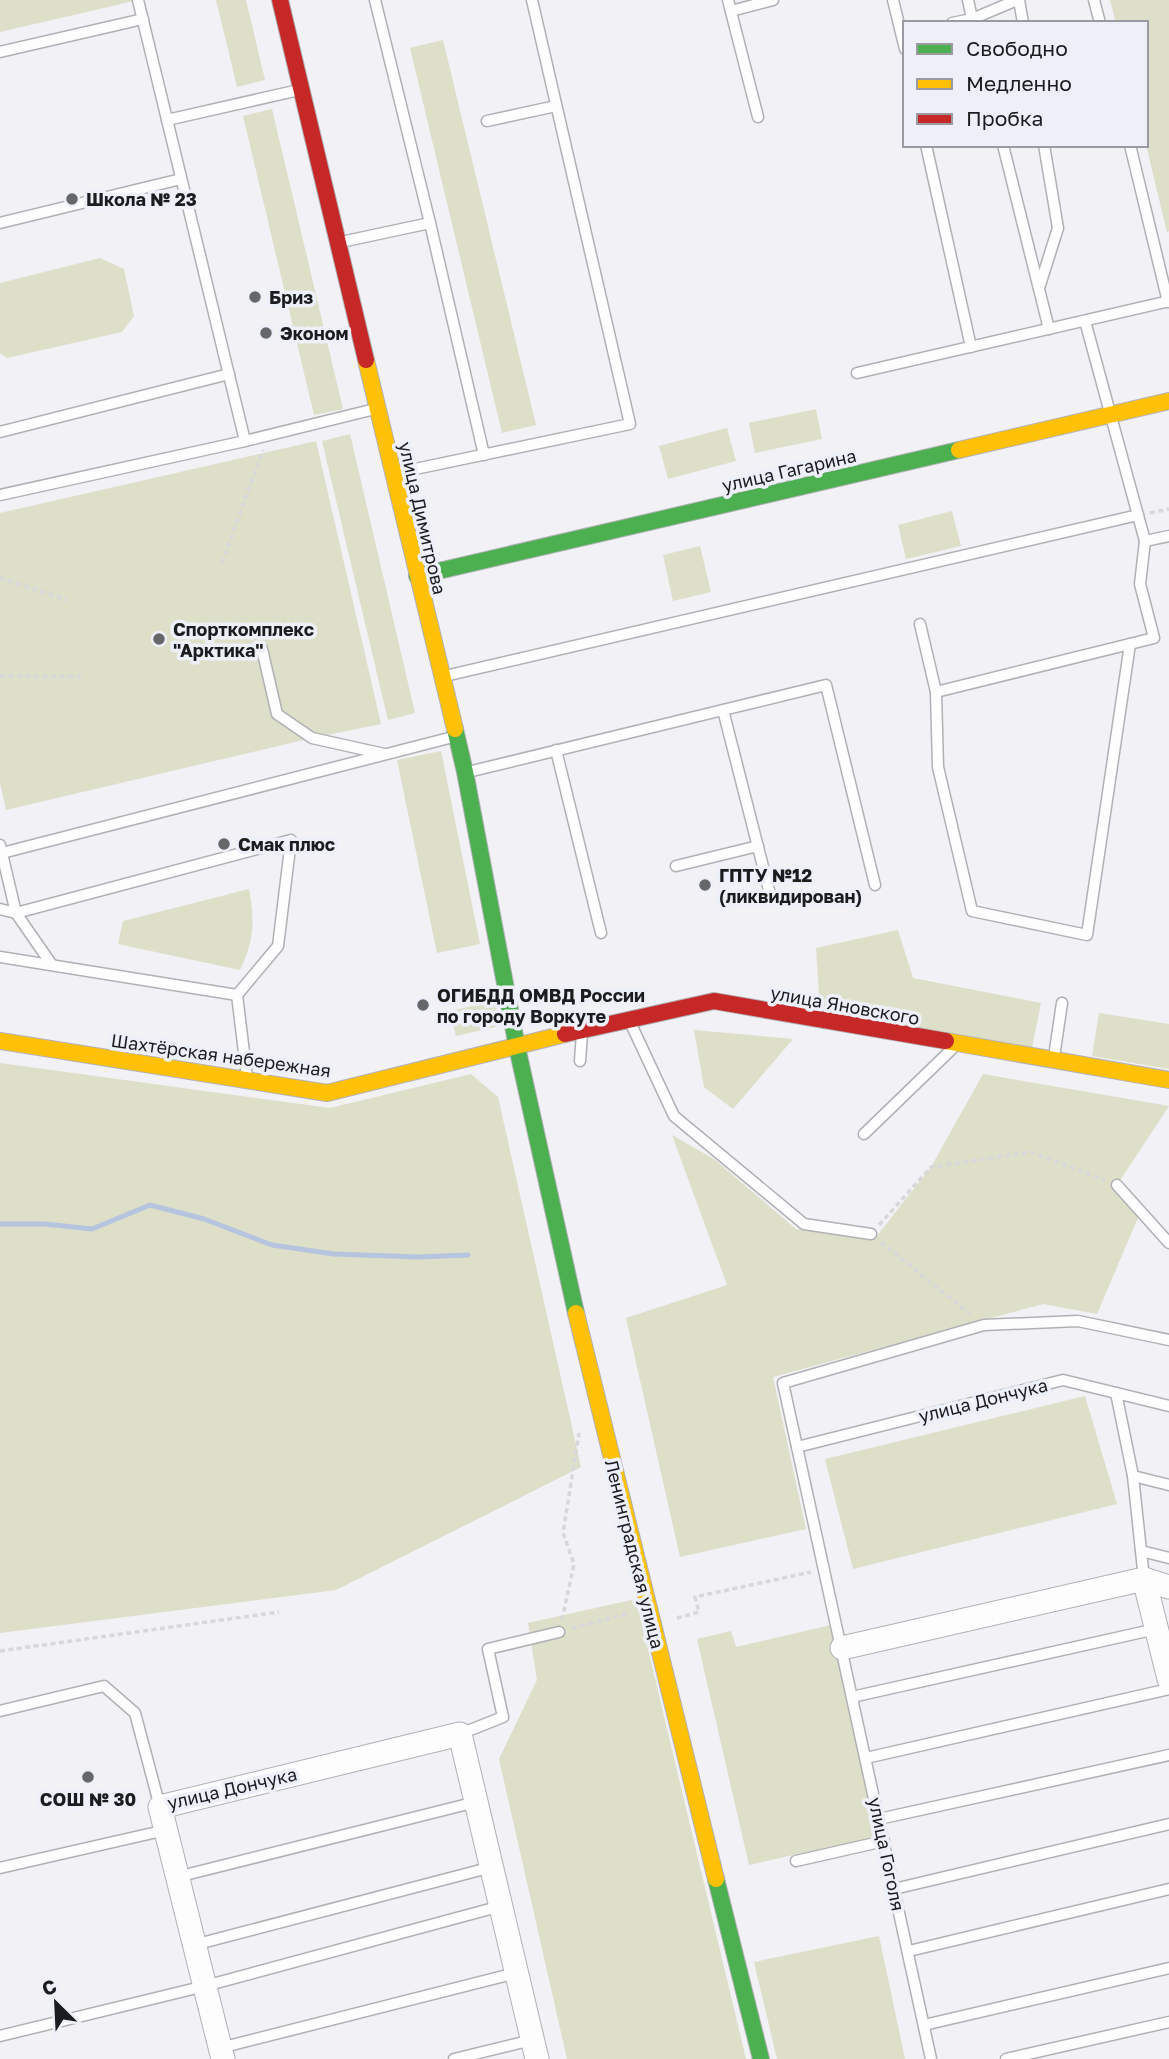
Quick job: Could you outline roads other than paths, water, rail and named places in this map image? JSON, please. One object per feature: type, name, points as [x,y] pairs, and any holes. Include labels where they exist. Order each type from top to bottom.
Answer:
[{"type":"street","name":"улица Димитрова","points":[[280,0],[466,772],[517,1047]]},
{"type":"street","name":"улица Гагарина","points":[[418,576],[1169,401]]},
{"type":"street","name":"улица Яновского","points":[[517,1047],[714,1002],[1169,1080]]},
{"type":"street","name":"Шахтёрская набережная","points":[[0,1041],[327,1093],[517,1047]]},
{"type":"street","name":"Ленинградская улица","points":[[517,1047],[573,1302],[761,2059]]},
{"type":"street","points":[[1144,1579],[1169,1679]]},
{"type":"street","points":[[842,1648],[1144,1579],[1169,1587]]},
{"type":"street","points":[[460,1734],[535,2050]]},
{"type":"street","name":"улица Дончука","points":[[160,1807],[460,1734]]},
{"type":"street","points":[[160,1807],[222,2053]]},
{"type":"lane","points":[[138,0],[245,441]]},
{"type":"lane","points":[[375,0],[484,455]]},
{"type":"lane","points":[[393,474],[630,424],[532,0]]},
{"type":"lane","points":[[758,117],[729,5],[773,0]]},
{"type":"lane","points":[[892,0],[903,34]]},
{"type":"lane","points":[[968,0],[972,21],[1018,0],[1023,21]]},
{"type":"lane","points":[[1094,0],[1099,21]]},
{"type":"lane","points":[[0,52],[143,19]]},
{"type":"lane","points":[[167,120],[302,90]]},
{"type":"lane","points":[[487,121],[556,106]]},
{"type":"lane","points":[[926,147],[971,347]]},
{"type":"lane","points":[[1004,147],[1049,329]]},
{"type":"lane","points":[[1039,287],[1058,228],[1044,147]]},
{"type":"lane","points":[[857,373],[1168,302],[1130,147]]},
{"type":"lane","points":[[0,223],[181,179]]},
{"type":"lane","points":[[338,242],[430,223]]},
{"type":"lane","points":[[936,692],[1154,638],[1140,584],[1145,541],[1085,321]]},
{"type":"lane","points":[[0,432],[229,374]]},
{"type":"lane","points":[[0,495],[378,409]]},
{"type":"lane","points":[[442,676],[1138,515]]},
{"type":"lane","points":[[1145,541],[1169,536]]},
{"type":"lane","points":[[920,624],[936,692],[938,767],[972,911],[1087,934],[1130,644]]},
{"type":"lane","points":[[262,649],[277,714],[312,738],[385,754]]},
{"type":"lane","points":[[466,772],[826,685],[875,885]]},
{"type":"lane","points":[[723,710],[770,894]]},
{"type":"lane","points":[[52,965],[16,913],[1,849],[457,736]]},
{"type":"lane","points":[[556,750],[601,933]]},
{"type":"lane","points":[[0,909],[16,913],[291,840],[278,946],[237,995],[247,1080]]},
{"type":"lane","points":[[676,866],[758,846]]},
{"type":"lane","points":[[0,957],[237,995]]},
{"type":"lane","points":[[1054,1060],[1062,1003]]},
{"type":"lane","points":[[629,1020],[674,1116],[804,1224],[871,1234]]},
{"type":"lane","points":[[580,1061],[583,1030]]},
{"type":"lane","points":[[864,1134],[957,1043]]},
{"type":"lane","points":[[1116,1185],[1169,1243]]},
{"type":"lane","name":"улица Гоголя","points":[[932,2059],[783,1383],[984,1325],[1078,1321],[1169,1340]]},
{"type":"lane","name":"улица Дончука","points":[[797,1447],[1063,1380],[1169,1406]]},
{"type":"lane","points":[[1116,1393],[1133,1476],[1144,1579]]},
{"type":"lane","points":[[1133,1476],[1169,1485]]},
{"type":"lane","points":[[1141,1551],[1169,1558]]},
{"type":"lane","points":[[852,1697],[1156,1629]]},
{"type":"lane","points":[[460,1734],[503,1717],[488,1649],[559,1632]]},
{"type":"lane","name":"улица Дончука","points":[[0,1711],[104,1686],[135,1713],[160,1807]]},
{"type":"lane","points":[[866,1758],[1169,1689]]},
{"type":"lane","points":[[879,1819],[1169,1755]]},
{"type":"lane","points":[[177,1877],[476,1802]]},
{"type":"lane","points":[[894,1889],[1169,1824]]},
{"type":"lane","points":[[0,1868],[166,1830]]},
{"type":"lane","points":[[796,1861],[884,1841]]},
{"type":"lane","points":[[194,1945],[492,1867]]},
{"type":"lane","points":[[909,1951],[1169,1889]]},
{"type":"lane","points":[[0,2036],[205,1986],[501,1906]]},
{"type":"lane","points":[[924,2025],[1169,1968]]},
{"type":"lane","points":[[222,2053],[516,1973]]},
{"type":"lane","points":[[1006,2059],[1169,2022]]},
{"type":"lane","points":[[454,2059],[535,2050]]},
{"type":"waterway","points":[[0,1224],[45,1224],[92,1229],[150,1205],[204,1219],[272,1245],[334,1254],[419,1257],[468,1255]]},
{"type":"place","name":"Школа № 23","points":[[72,199]]},
{"type":"place","name":"Бриз","points":[[255,297]]},
{"type":"place","name":"Эконом","points":[[266,333]]},
{"type":"place","name":"Спорткомплекс \"Арктика\"","points":[[159,639]]},
{"type":"place","name":"Смак плюс","points":[[224,844]]},
{"type":"place","name":"ГПТУ №12 (ликвидирован)","points":[[705,885]]},
{"type":"place","name":"ОГИБДД ОМВД России по городу Воркуте","points":[[423,1005]]},
{"type":"place","name":"СОШ № 30","points":[[88,1777]]}]
